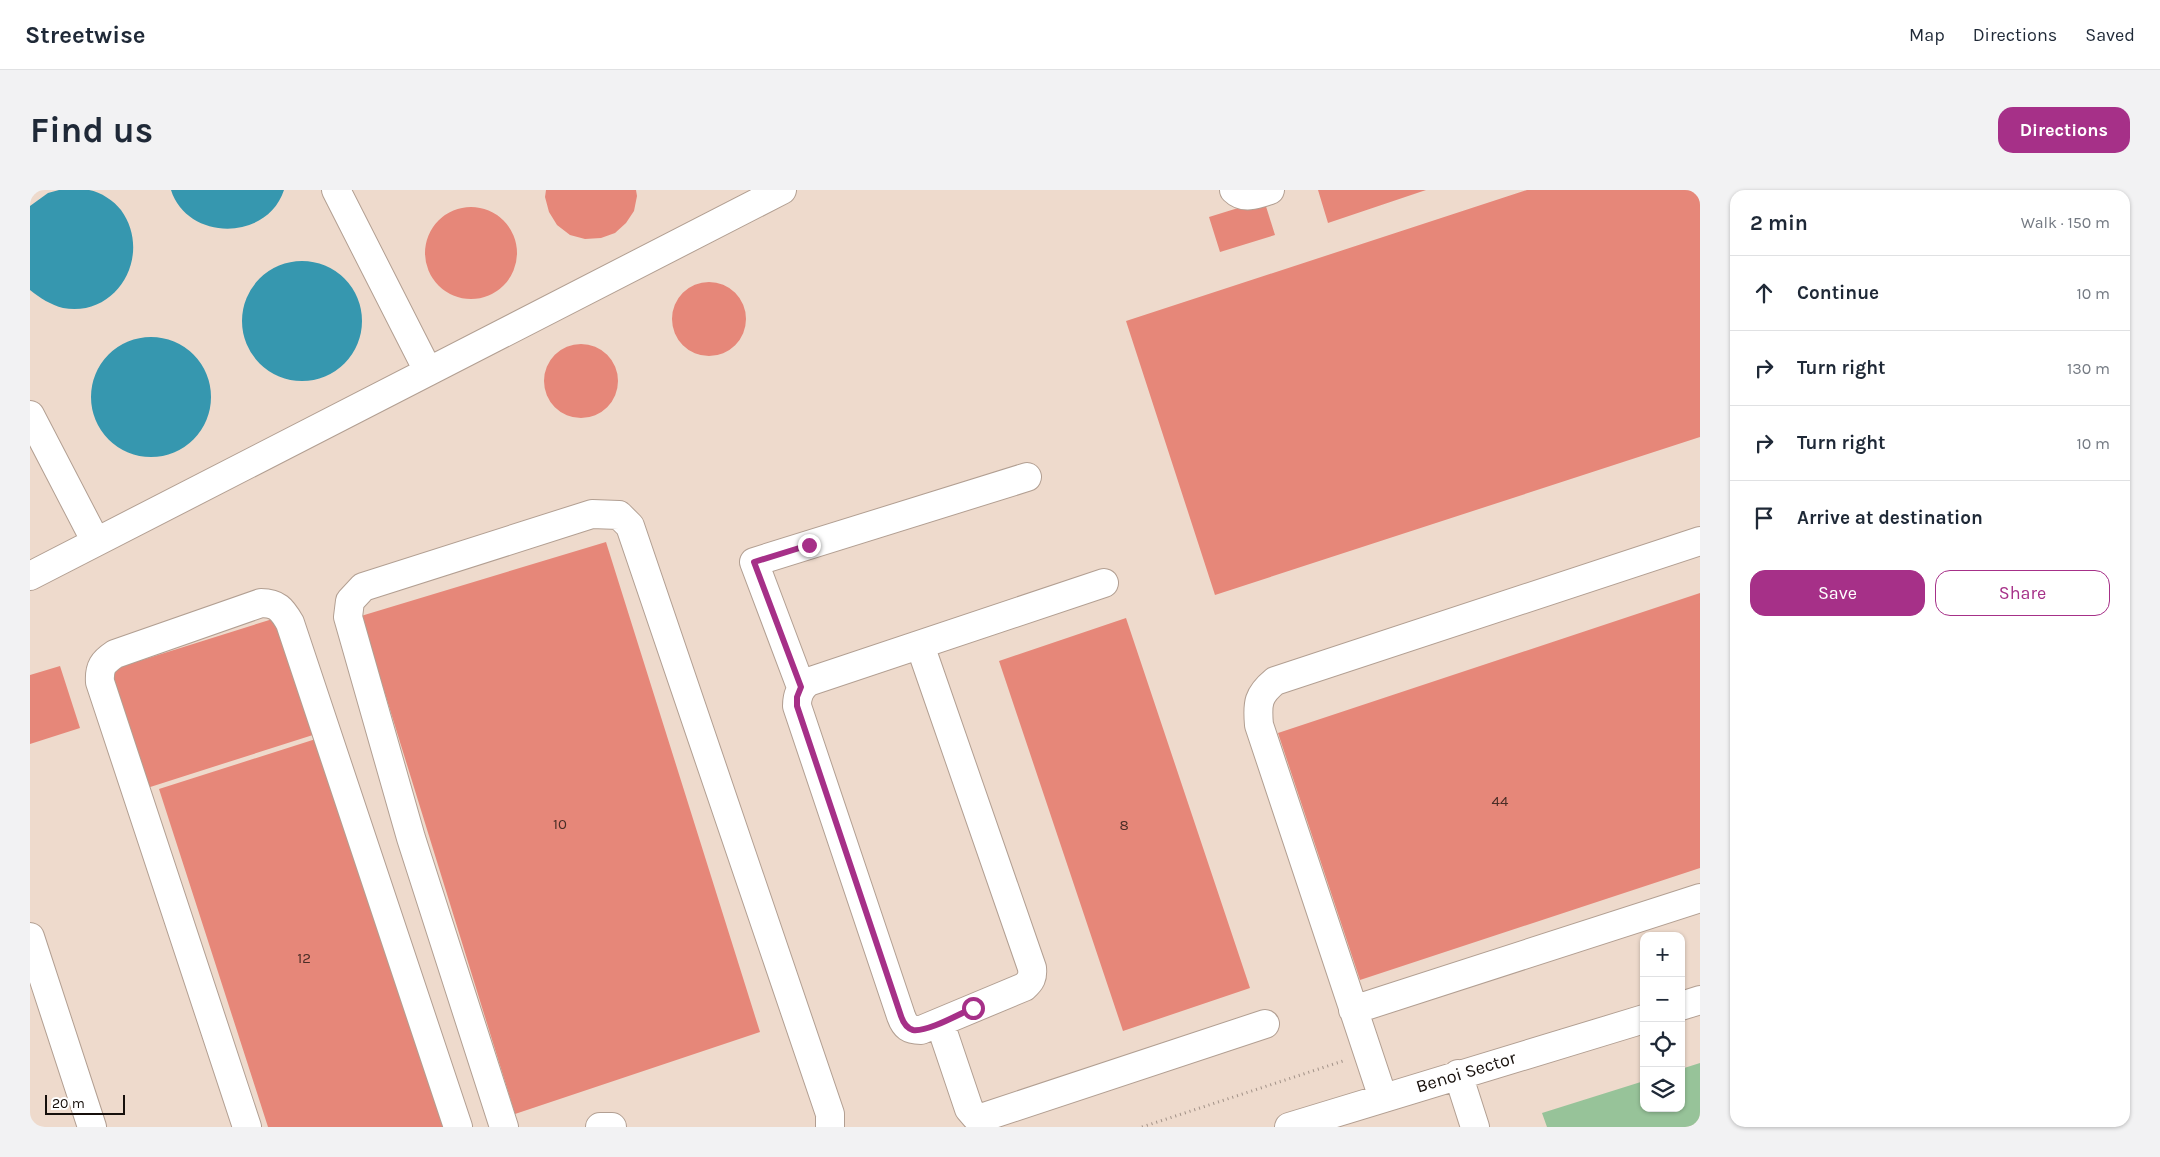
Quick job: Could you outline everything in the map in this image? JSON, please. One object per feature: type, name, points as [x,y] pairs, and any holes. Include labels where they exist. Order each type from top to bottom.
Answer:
[{"type":"street","points":[[336,190],[428,372]]},
{"type":"street","points":[[30,576],[782,190]]},
{"type":"street","points":[[1234,190],[1238,194],[1248,196],[1270,190]]},
{"type":"street","points":[[30,415],[96,542]]},
{"type":"street","points":[[801,687],[754,562],[1028,477]]},
{"type":"street","points":[[504,1127],[411,838],[348,617],[350,601],[363,587],[592,514],[619,515],[630,526],[830,1114],[830,1127]]},
{"type":"street","points":[[1383,1098],[1258,725],[1257,707],[1263,691],[1275,681],[1700,541]]},
{"type":"street","points":[[920,644],[1033,975],[1031,981],[1024,987],[940,1023],[921,1030],[911,1030],[904,1025],[797,706],[797,697],[801,687],[808,682],[920,644],[1104,582]]},
{"type":"street","points":[[247,1127],[135,790],[100,682],[99,672],[103,662],[115,654],[261,603],[271,603],[282,608],[290,623],[458,1127]]},
{"type":"street","points":[[1354,1010],[1700,898]]},
{"type":"street","points":[[30,937],[92,1127]]},
{"type":"street","points":[[1685,1005],[1700,1000]]},
{"type":"street","name":"Benoi Sector","points":[[1289,1127],[1458,1074],[1640,1020]]},
{"type":"street","points":[[940,1023],[968,1109],[974,1116],[995,1114],[1019,1117],[1265,1024]]},
{"type":"street","points":[[1458,1074],[1475,1127]]},
{"type":"street","points":[[600,1127],[612,1127]]},
{"type":"path","points":[[1142,1127],[1368,1053]]},
{"type":"green space","points":[[1700,1063],[1700,1127],[1547,1127],[1542,1113],[1640,1082],[1640,1112],[1685,1112],[1685,1068]]},
{"type":"water","points":[[59,190],[89,190],[103,195],[115,203],[121,210],[130,227],[133,245],[131,263],[125,279],[114,293],[100,303],[83,308],[59,307],[30,290],[30,206],[48,193]]},
{"type":"water","points":[[171,190],[284,190],[275,207],[261,219],[245,226],[227,229],[209,226],[193,219],[180,207]]},
{"type":"water","points":[[302,261],[325,265],[345,278],[358,298],[362,321],[358,344],[345,364],[325,377],[302,381],[279,377],[259,364],[246,344],[242,321],[246,298],[259,278],[279,265]]},
{"type":"water","points":[[151,337],[174,341],[194,354],[207,374],[211,397],[207,420],[194,440],[174,453],[151,457],[128,453],[108,440],[95,420],[91,397],[95,374],[108,354],[128,341]]},
{"type":"building","points":[[546,190],[636,190],[637,196],[634,211],[626,223],[615,233],[601,238],[585,239],[570,235],[557,225],[549,212],[545,197]]},
{"type":"building","points":[[1318,190],[1426,190],[1328,223]]},
{"type":"building","points":[[1527,190],[1700,190],[1700,437],[1215,595],[1126,321]]},
{"type":"building","points":[[1264,200],[1275,235],[1220,252],[1209,217]]},
{"type":"building","points":[[471,207],[488,211],[503,221],[513,236],[517,253],[513,270],[503,285],[488,295],[471,299],[454,295],[439,285],[429,270],[425,253],[429,236],[439,221],[454,211]]},
{"type":"building","points":[[709,282],[723,285],[735,293],[743,305],[746,319],[743,333],[735,345],[723,353],[709,356],[695,353],[683,345],[675,333],[672,319],[675,305],[683,293],[695,285]]},
{"type":"building","points":[[581,344],[595,347],[607,355],[615,367],[618,381],[615,395],[607,407],[595,415],[581,418],[567,415],[555,407],[547,395],[544,381],[547,367],[555,355],[567,347]]},
{"type":"building","points":[[606,542],[760,1032],[515,1114],[361,616]]},
{"type":"building","points":[[1700,593],[1700,868],[1360,980],[1278,733]]},
{"type":"building","points":[[279,617],[316,734],[144,789],[107,671]]},
{"type":"building","points":[[1126,618],[1250,988],[1123,1031],[999,661]]},
{"type":"building","points":[[60,666],[80,728],[30,744],[30,675]]},
{"type":"building","points":[[322,737],[448,1127],[268,1127],[159,789]]},
{"type":"route","points":[[809,545],[754,562],[801,687],[797,697],[797,706],[904,1025],[911,1030],[921,1030],[973,1008]]}]
